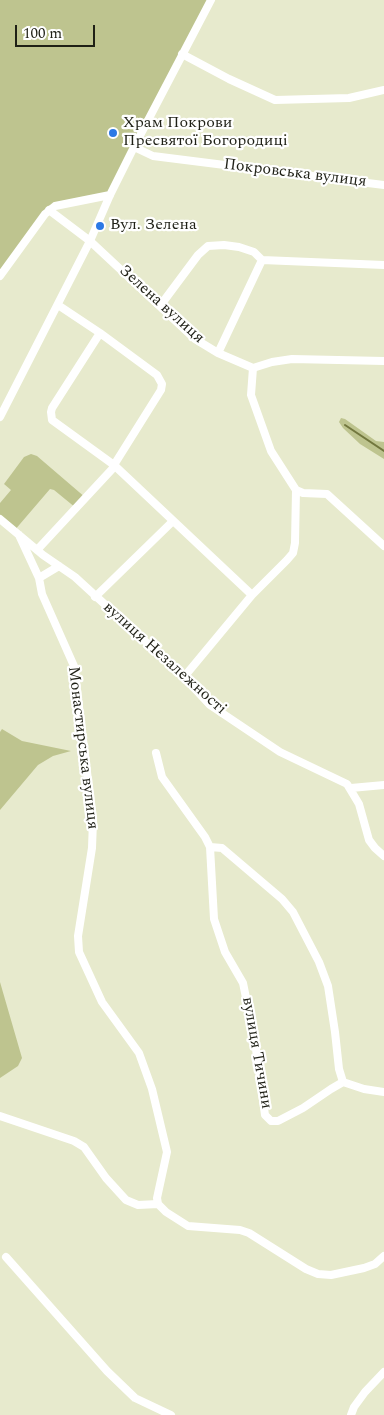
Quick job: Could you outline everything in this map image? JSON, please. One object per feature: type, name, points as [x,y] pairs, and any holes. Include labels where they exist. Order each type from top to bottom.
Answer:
[{"type":"street","points":[[0,417],[90,241],[134,147],[211,0]]},
{"type":"street","points":[[182,54],[229,79],[275,100],[349,98],[384,90]]},
{"type":"street","name":"Покровська вулиця","points":[[134,147],[153,156],[384,185]]},
{"type":"street","points":[[0,276],[49,210],[61,203],[110,195]]},
{"type":"street","name":"Зелена вулиця","points":[[49,210],[90,241],[195,339],[218,353],[253,368]]},
{"type":"street","points":[[160,306],[198,256],[208,246],[224,244],[239,247],[254,252],[262,260],[384,265]]},
{"type":"street","points":[[218,353],[262,260]]},
{"type":"street","points":[[37,550],[114,465],[161,390],[162,384],[157,375],[58,305]]},
{"type":"street","points":[[100,333],[52,408],[50,416],[56,423],[114,465],[252,595]]},
{"type":"street","points":[[384,361],[292,359],[272,362],[253,368],[252,395],[271,452],[296,490],[303,493],[327,494],[384,546]]},
{"type":"street","points":[[184,677],[252,595],[288,560],[295,543],[296,490]]},
{"type":"street","points":[[0,519],[37,550],[75,577],[184,677],[210,705],[275,749],[345,782],[351,788],[359,804],[369,840],[384,856]]},
{"type":"street","points":[[95,597],[172,521]]},
{"type":"street","name":"Монастирська вулиця","points":[[19,535],[39,578],[42,594],[74,666],[83,749],[93,813],[92,848],[79,929],[79,952],[102,1002],[139,1053],[152,1089],[167,1152],[157,1198],[158,1204]]},
{"type":"street","points":[[39,578],[59,566]]},
{"type":"street","points":[[156,753],[162,777],[205,837],[210,848],[222,848],[282,899],[296,917],[319,962],[328,986],[336,1032],[339,1069],[343,1082],[364,1089],[384,1092]]},
{"type":"street","points":[[351,788],[384,785]]},
{"type":"street","name":"вулиця Тичини","points":[[210,848],[214,919],[225,952],[244,983],[256,1042],[265,1115],[271,1120],[278,1121],[303,1108],[343,1082]]},
{"type":"street","points":[[0,1116],[79,1144],[84,1147],[106,1178],[126,1200],[138,1205],[158,1204],[166,1212],[188,1226],[240,1230],[250,1233],[306,1269],[318,1274],[331,1275],[364,1268],[384,1260]]},
{"type":"street","points":[[6,1257],[107,1371],[135,1398],[171,1415]]},
{"type":"street","points":[[351,1415],[364,1392],[384,1372]]},
{"type":"green space","points":[[0,0],[211,0],[110,195],[55,206],[0,271]]},
{"type":"green space","points":[[341,418],[376,441],[384,442],[384,459],[360,444],[343,428],[339,422]]},
{"type":"green space","points":[[31,454],[37,456],[86,498],[76,508],[54,490],[50,489],[14,531],[0,519],[0,503],[11,490],[4,484],[24,457]]},
{"type":"green space","points":[[2,729],[22,741],[71,751],[53,756],[38,765],[0,810],[0,732]]},
{"type":"green space","points":[[0,982],[22,1058],[18,1066],[0,1078]]},
{"type":"waterway","points":[[345,425],[384,451]]},
{"type":"place","name":"Храм Покрови Пресвятої Богородиці","points":[[113,133]]},
{"type":"place","name":"Вул. Зелена","points":[[100,226]]}]
